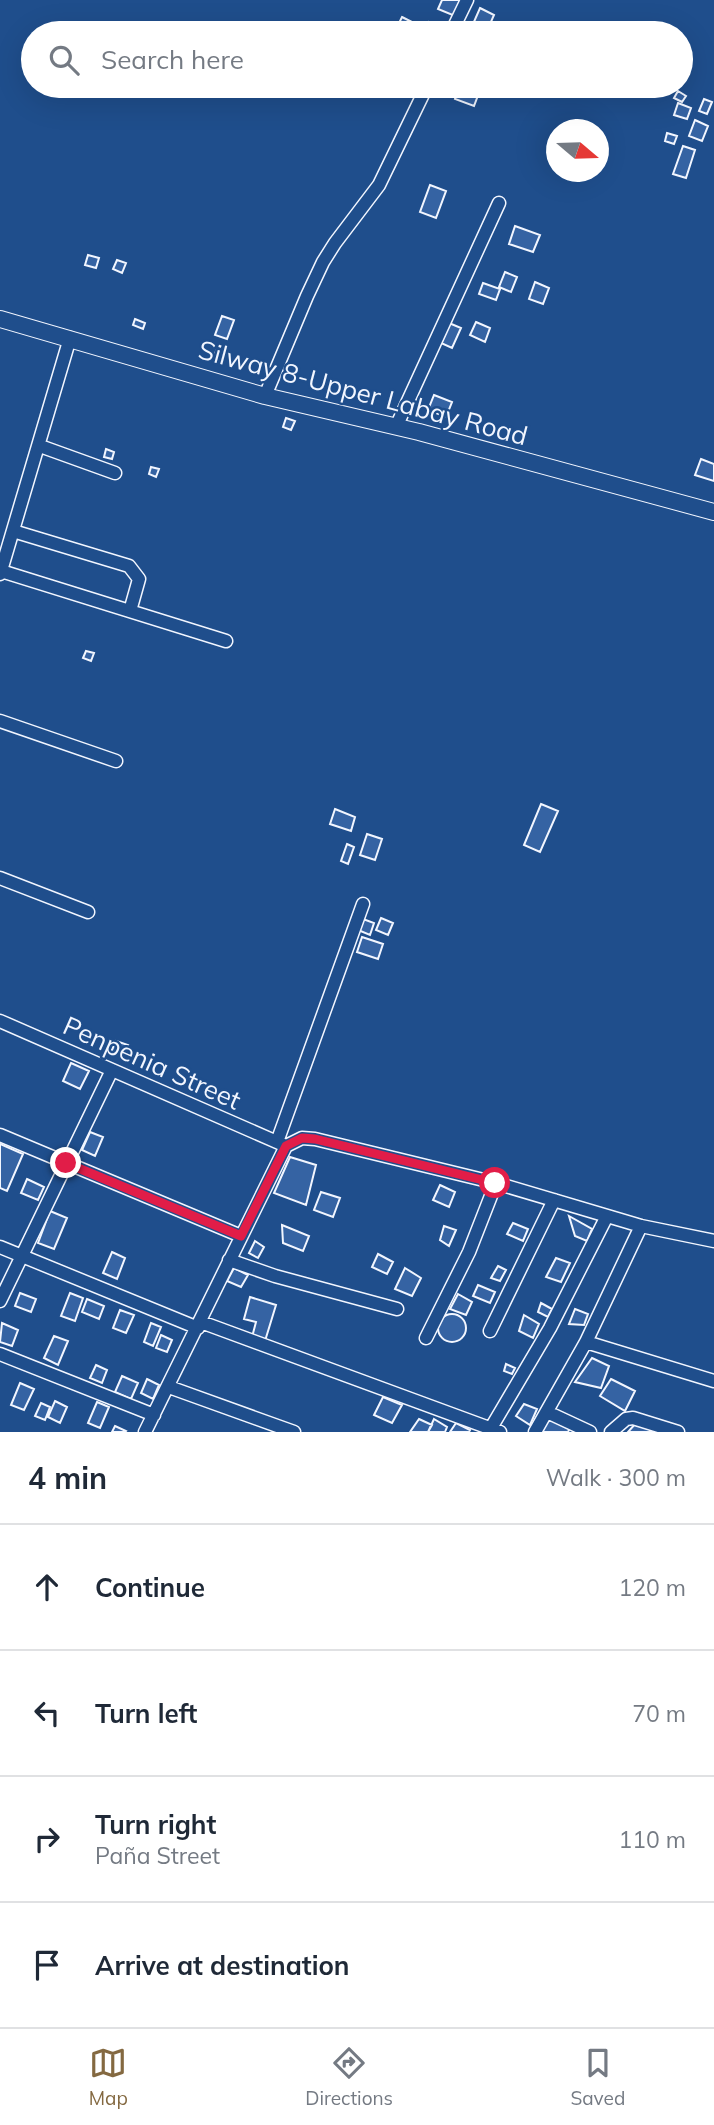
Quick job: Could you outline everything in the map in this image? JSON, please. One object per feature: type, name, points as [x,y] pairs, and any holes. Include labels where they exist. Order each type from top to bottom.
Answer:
[{"type":"main road","name":"Silway 8-Upper Labay Road","points":[[0,319],[265,396],[396,427],[714,512]]},
{"type":"street","points":[[457,21],[467,0]]},
{"type":"street","points":[[265,396],[323,262],[379,185],[421,98]]},
{"type":"street","points":[[396,427],[499,203]]},
{"type":"street","points":[[70,338],[40,446],[3,553],[0,572],[226,641]]},
{"type":"street","points":[[40,446],[115,473]]},
{"type":"street","points":[[13,530],[129,566],[139,579],[130,611]]},
{"type":"street","points":[[0,721],[117,761]]},
{"type":"street","points":[[0,878],[89,912]]},
{"type":"street","points":[[145,1432],[199,1325],[281,1144],[363,905]]},
{"type":"street","name":"Penpenia Street","points":[[0,1021],[281,1144]]},
{"type":"street","points":[[0,1301],[112,1070]]},
{"type":"street","points":[[0,1135],[241,1236]]},
{"type":"street","points":[[281,1144],[302,1138],[315,1139],[495,1183],[641,1226],[714,1241]]},
{"type":"street","points":[[426,1338],[469,1252],[495,1183]]},
{"type":"street","points":[[490,1331],[554,1200]]},
{"type":"street","points":[[0,1247],[199,1325],[496,1430],[607,1216]]},
{"type":"street","points":[[535,1432],[586,1342],[641,1226]]},
{"type":"street","points":[[229,1260],[275,1276],[397,1309]]},
{"type":"street","points":[[586,1342],[714,1381]]},
{"type":"street","points":[[0,1354],[154,1415]]},
{"type":"street","points":[[169,1387],[294,1432]]},
{"type":"street","points":[[547,1412],[590,1432]]},
{"type":"street","points":[[611,1432],[626,1419],[633,1418],[678,1432]]},
{"type":"building","points":[[442,0],[461,0],[455,16],[438,9]]},
{"type":"building","points":[[480,8],[494,15],[491,21],[474,21]]},
{"type":"building","points":[[455,98],[477,98],[474,106]]},
{"type":"building","points":[[704,99],[712,102],[707,114],[699,111]]},
{"type":"building","points":[[678,103],[691,108],[687,119],[674,115]]},
{"type":"building","points":[[695,120],[708,126],[702,141],[689,136]]},
{"type":"building","points":[[667,133],[677,136],[674,144],[665,141]]},
{"type":"building","points":[[683,146],[695,150],[686,178],[673,174]]},
{"type":"building","points":[[430,185],[446,191],[436,218],[420,212]]},
{"type":"building","points":[[515,226],[540,235],[533,252],[509,244]]},
{"type":"building","points":[[88,255],[99,258],[96,268],[85,265]]},
{"type":"building","points":[[117,260],[126,263],[122,273],[113,269]]},
{"type":"building","points":[[505,272],[517,277],[511,292],[499,287]]},
{"type":"building","points":[[535,282],[549,288],[543,304],[529,299]]},
{"type":"building","points":[[483,283],[500,289],[496,300],[479,294]]},
{"type":"building","points":[[222,316],[234,320],[227,339],[215,335]]},
{"type":"building","points":[[135,319],[145,323],[143,329],[133,325]]},
{"type":"building","points":[[476,322],[490,328],[485,342],[470,335]]},
{"type":"building","points":[[449,323],[461,328],[452,348],[441,343]]},
{"type":"building","points":[[217,349],[225,352],[221,361],[213,358]]},
{"type":"building","points":[[434,395],[452,402],[446,417],[428,410]]},
{"type":"building","points":[[286,418],[295,421],[291,430],[283,427]]},
{"type":"building","points":[[106,449],[114,452],[112,459],[104,457]]},
{"type":"building","points":[[701,459],[714,464],[714,481],[695,475]]},
{"type":"building","points":[[151,467],[159,469],[156,477],[149,474]]},
{"type":"building","points":[[86,651],[94,653],[91,661],[83,658]]},
{"type":"building","points":[[541,804],[558,811],[540,852],[524,845]]},
{"type":"building","points":[[335,809],[355,817],[351,831],[330,824]]},
{"type":"building","points":[[367,834],[382,839],[375,860],[360,855]]},
{"type":"building","points":[[347,844],[354,847],[348,864],[341,861]]},
{"type":"building","points":[[381,918],[393,923],[388,935],[376,930]]},
{"type":"building","points":[[363,919],[374,923],[370,935],[358,930]]},
{"type":"building","points":[[362,937],[383,944],[378,959],[357,952]]},
{"type":"building","points":[[116,1041],[128,1045],[123,1057],[111,1052]]},
{"type":"building","points":[[71,1063],[89,1071],[80,1089],[63,1081]]},
{"type":"building","points":[[90,1132],[103,1137],[95,1156],[82,1150]]},
{"type":"building","points":[[0,1144],[23,1154],[7,1191],[0,1188]]},
{"type":"building","points":[[290,1157],[316,1165],[306,1205],[274,1193]]},
{"type":"building","points":[[27,1179],[44,1187],[38,1200],[21,1193]]},
{"type":"building","points":[[440,1185],[455,1192],[449,1207],[433,1200]]},
{"type":"building","points":[[321,1192],[340,1198],[333,1217],[314,1210]]},
{"type":"building","points":[[50,1211],[67,1218],[54,1249],[38,1243]]},
{"type":"building","points":[[569,1216],[592,1229],[587,1241],[575,1236]]},
{"type":"building","points":[[513,1223],[528,1229],[523,1241],[507,1234]]},
{"type":"building","points":[[282,1225],[309,1236],[303,1251],[283,1243]]},
{"type":"building","points":[[444,1226],[456,1230],[449,1246],[440,1240]]},
{"type":"building","points":[[255,1241],[264,1247],[258,1258],[249,1253]]},
{"type":"building","points":[[112,1252],[125,1258],[117,1279],[103,1273]]},
{"type":"building","points":[[378,1254],[393,1262],[387,1274],[372,1267]]},
{"type":"building","points":[[556,1258],[570,1263],[561,1282],[546,1277]]},
{"type":"building","points":[[498,1266],[506,1270],[500,1281],[491,1278]]},
{"type":"building","points":[[234,1268],[248,1275],[241,1287],[227,1281]]},
{"type":"building","points":[[405,1268],[421,1278],[412,1296],[395,1289]]},
{"type":"building","points":[[478,1285],[495,1292],[490,1303],[473,1296]]},
{"type":"building","points":[[20,1293],[36,1299],[31,1312],[15,1306]]},
{"type":"building","points":[[70,1293],[83,1298],[75,1321],[61,1316]]},
{"type":"building","points":[[458,1294],[472,1302],[466,1315],[450,1309]]},
{"type":"building","points":[[250,1297],[276,1305],[265,1341],[252,1337],[256,1322],[244,1319]]},
{"type":"building","points":[[87,1299],[104,1306],[99,1319],[82,1312]]},
{"type":"building","points":[[541,1303],[552,1309],[548,1317],[538,1312]]},
{"type":"building","points":[[575,1309],[588,1314],[584,1325],[569,1324]]},
{"type":"building","points":[[120,1310],[134,1315],[126,1333],[113,1328]]},
{"type":"building","points":[[452,1314],[462,1318],[466,1328],[462,1338],[452,1342],[442,1338],[438,1328],[442,1318]]},
{"type":"building","points":[[524,1315],[539,1324],[533,1338],[519,1331]]},
{"type":"building","points":[[2,1323],[18,1330],[12,1346],[0,1342]]},
{"type":"building","points":[[151,1323],[161,1327],[153,1346],[144,1342]]},
{"type":"building","points":[[161,1335],[172,1340],[167,1352],[156,1348]]},
{"type":"building","points":[[54,1336],[68,1341],[58,1365],[44,1358]]},
{"type":"building","points":[[592,1358],[609,1366],[601,1388],[575,1382]]},
{"type":"building","points":[[506,1364],[515,1368],[512,1374],[504,1371]]},
{"type":"building","points":[[96,1365],[107,1370],[102,1383],[90,1378]]},
{"type":"building","points":[[122,1376],[138,1383],[131,1399],[115,1392]]},
{"type":"building","points":[[147,1379],[159,1385],[153,1399],[141,1393]]},
{"type":"building","points":[[611,1379],[635,1391],[625,1411],[600,1396]]},
{"type":"building","points":[[20,1383],[34,1389],[24,1410],[11,1405]]},
{"type":"building","points":[[383,1397],[402,1405],[392,1423],[374,1415]]},
{"type":"building","points":[[55,1401],[67,1407],[60,1423],[48,1417]]},
{"type":"building","points":[[97,1402],[109,1407],[100,1428],[88,1423]]},
{"type":"building","points":[[41,1403],[50,1407],[45,1420],[35,1416]]},
{"type":"building","points":[[524,1404],[537,1409],[530,1425],[516,1416]]},
{"type":"building","points":[[549,1416],[570,1428],[568,1432],[539,1432]]},
{"type":"building","points":[[419,1419],[432,1425],[428,1432],[410,1432]]},
{"type":"building","points":[[434,1419],[447,1427],[445,1432],[428,1432]]},
{"type":"building","points":[[456,1423],[470,1430],[469,1432],[450,1432]]},
{"type":"building","points":[[636,1423],[662,1432],[628,1432]]},
{"type":"building","points":[[115,1426],[126,1431],[112,1432]]},
{"type":"route","points":[[66,1163],[241,1236],[286,1146],[302,1138],[495,1183]]}]
